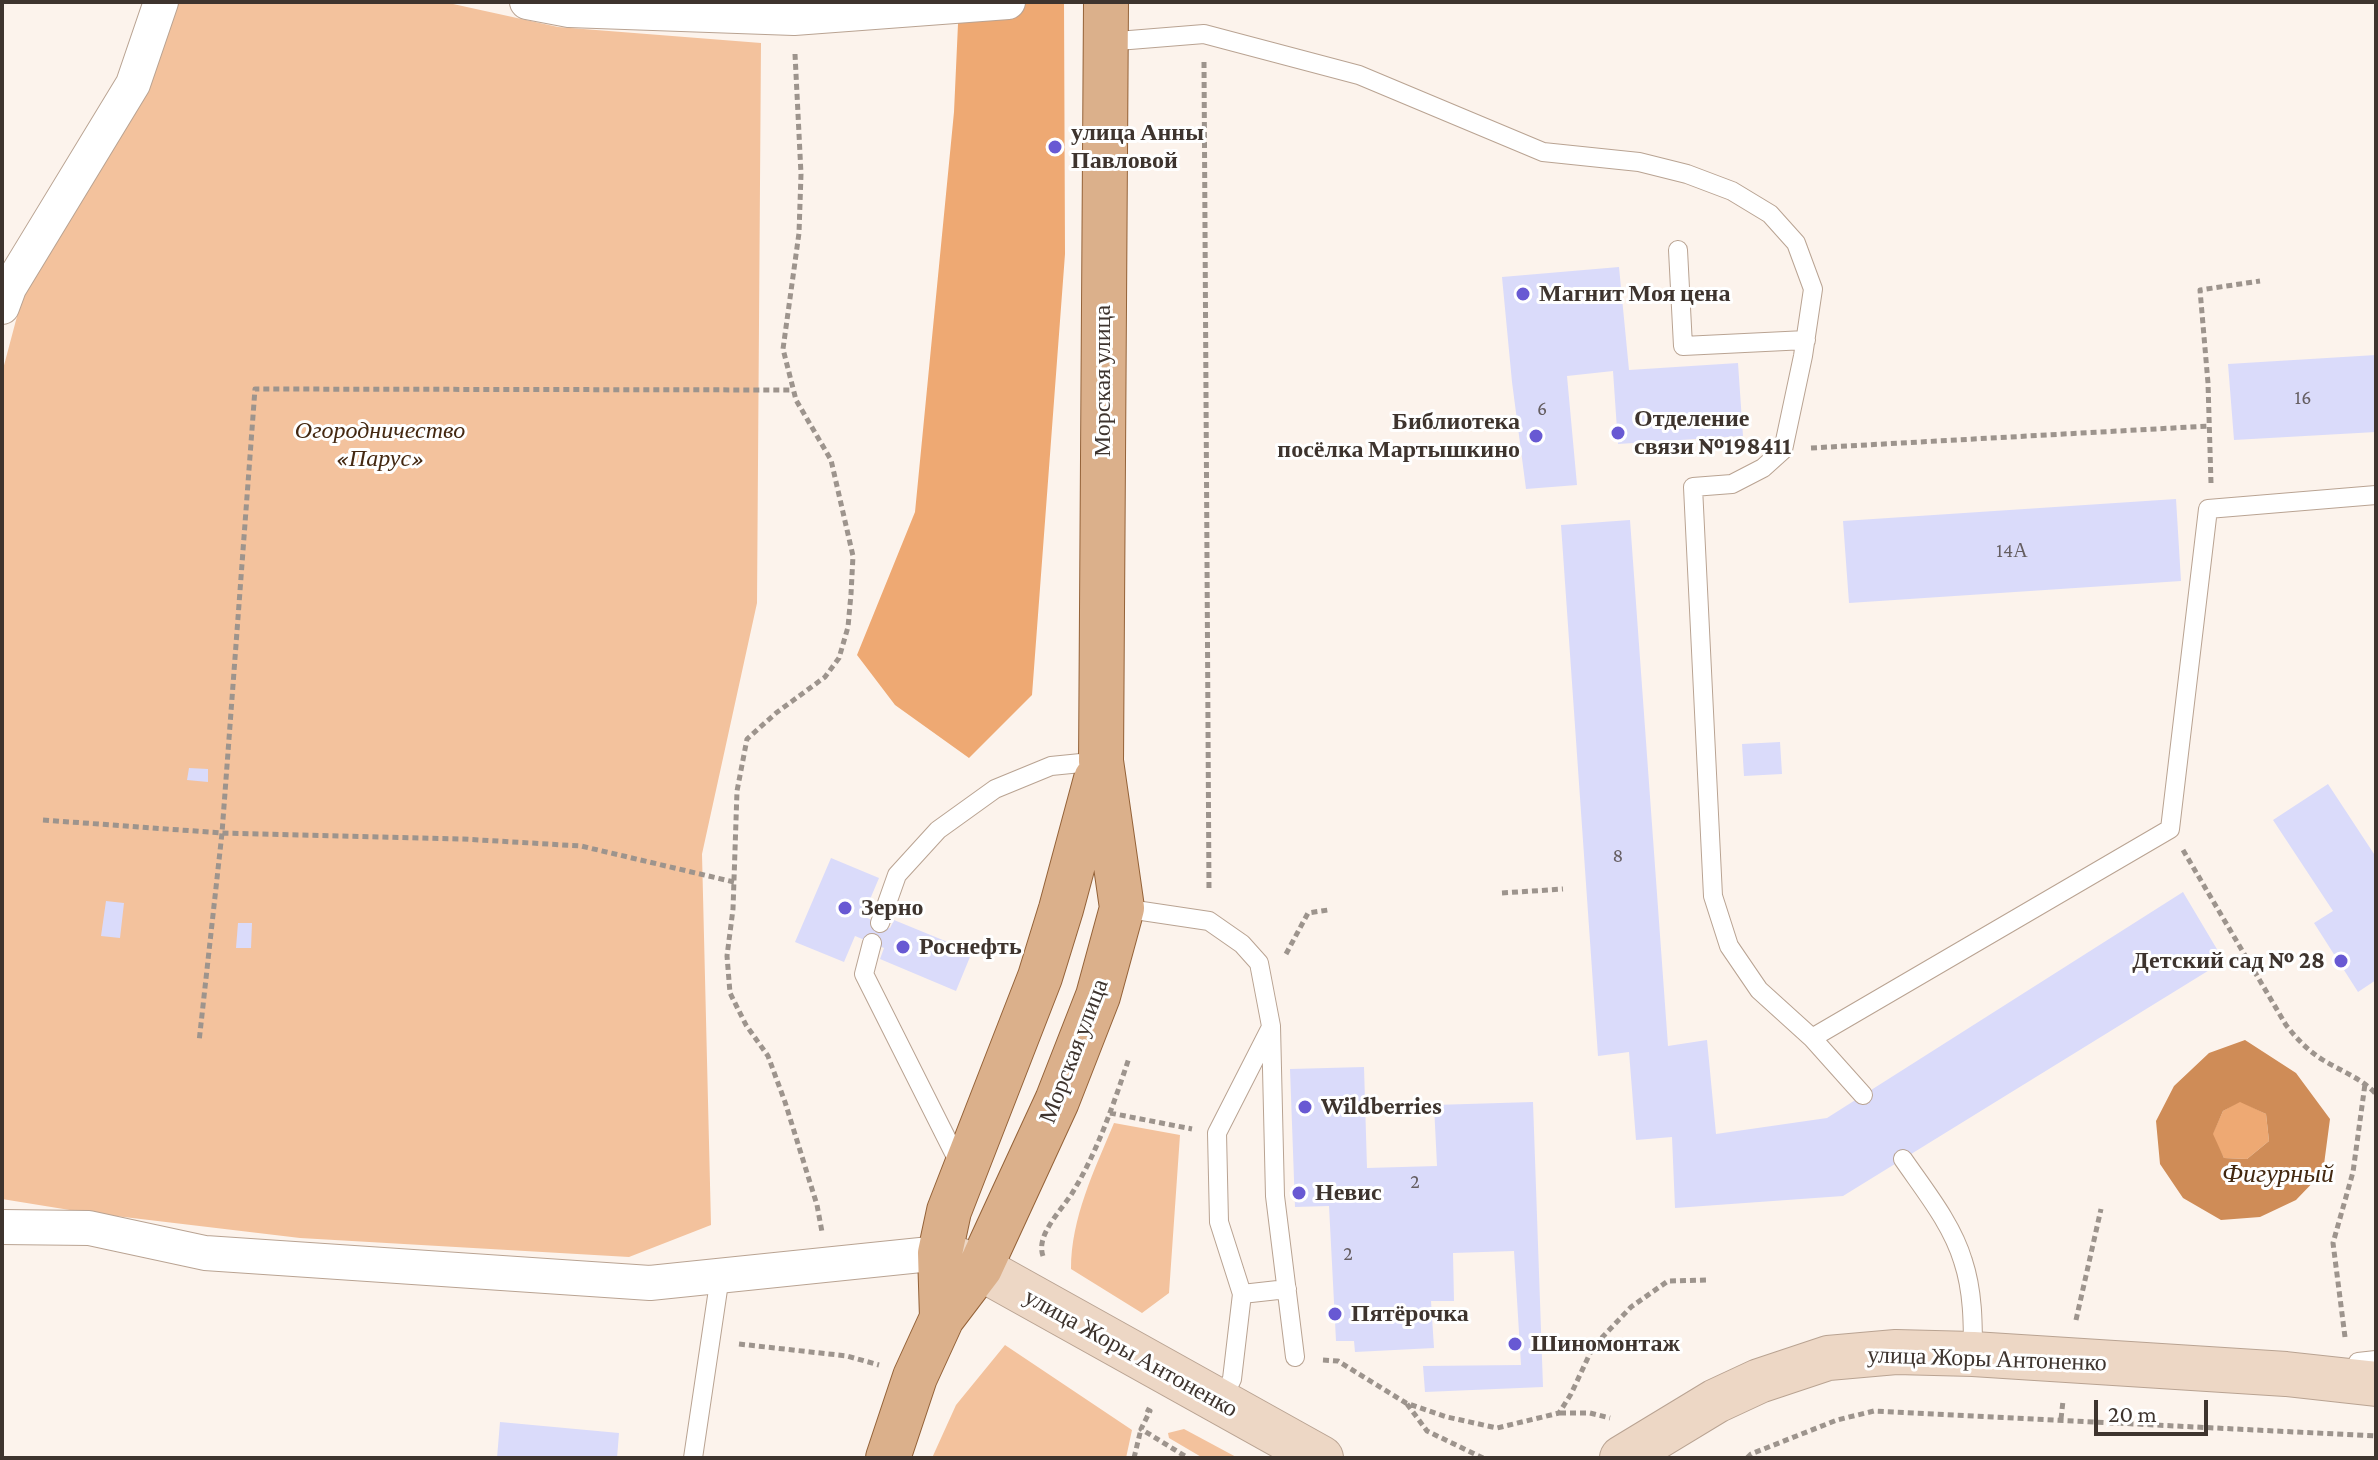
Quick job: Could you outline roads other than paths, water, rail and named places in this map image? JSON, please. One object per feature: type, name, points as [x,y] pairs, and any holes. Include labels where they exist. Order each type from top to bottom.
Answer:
[{"type":"main road","name":"Морская улица","points":[[888,1458],[915,1377],[942,1318],[980,1268],[1057,1101],[1098,996],[1122,908],[1101,761],[1105,22]]},
{"type":"main road","name":"Морская улица","points":[[942,1318],[940,1253],[949,1211],[1040,977],[1101,761]]},
{"type":"main road","name":"улица Жоры Антоненко","points":[[940,1253],[980,1268],[1321,1458]]},
{"type":"main road","name":"улица Жоры Антоненко","points":[[1618,1438],[1716,1401],[1759,1381],[1828,1358],[1896,1352],[2286,1374],[2370,1369]]},
{"type":"street","points":[[2,307],[9,288],[133,84],[161,2]]},
{"type":"street","points":[[527,2],[569,10],[794,18],[1008,2]]},
{"type":"street","points":[[2,1227],[89,1228],[221,1254],[650,1283],[940,1253]]},
{"type":"lane","points":[[1105,22],[1204,34],[1359,75],[1543,152],[1639,162],[1687,174],[1732,191],[1770,214],[1796,243],[1813,289],[1806,340],[1783,450],[1763,468],[1732,484],[1693,487],[1713,896],[1729,946],[1759,990],[1812,1038],[1863,1095]]},
{"type":"lane","points":[[1678,250],[1683,346],[1806,340]]},
{"type":"lane","points":[[1812,1038],[2170,829],[2208,509],[2376,495]]},
{"type":"lane","points":[[882,918],[897,875],[938,830],[995,789],[1051,766],[1101,761]]},
{"type":"lane","points":[[1122,908],[1209,921],[1242,944],[1259,963],[1271,1026],[1275,1196],[1295,1357]]},
{"type":"lane","points":[[872,943],[864,974],[964,1173]]},
{"type":"lane","points":[[1220,1403],[1232,1379],[1242,1294],[1219,1222],[1217,1133],[1271,1026]]},
{"type":"lane","points":[[1903,1159],[1939,1213],[1963,1260],[1973,1312],[1973,1354]]},
{"type":"lane","points":[[693,1458],[720,1276]]},
{"type":"lane","points":[[1242,1294],[1287,1289]]},
{"type":"water","name":"Фигурный","points":[[2245,1040],[2296,1073],[2330,1119],[2323,1172],[2296,1200],[2260,1217],[2221,1220],[2183,1198],[2160,1164],[2156,1121],[2174,1086],[2209,1053]],"holes":[[[2240,1102],[2266,1114],[2269,1141],[2247,1159],[2224,1158],[2213,1134],[2223,1111]]]},
{"type":"place","name":"улица Анны Павловой","points":[[1055,147]]},
{"type":"place","name":"Магнит Моя цена","points":[[1523,294]]},
{"type":"place","name":"Отделение связи №198411","points":[[1618,433]]},
{"type":"place","name":"Библиотека посёлка Мартышкино","points":[[1536,436]]},
{"type":"place","name":"Зерно","points":[[845,908]]},
{"type":"place","name":"Роснефть","points":[[903,947]]},
{"type":"place","name":"Детский сад № 28","points":[[2341,961]]},
{"type":"place","name":"Wildberries","points":[[1305,1107]]},
{"type":"place","name":"Невис","points":[[1299,1193]]},
{"type":"place","name":"Пятёрочка","points":[[1335,1314]]},
{"type":"place","name":"Шиномонтаж","points":[[1515,1344]]},
{"type":"park label","name":"Огородничество «Парус»","points":[[380,445]]}]
